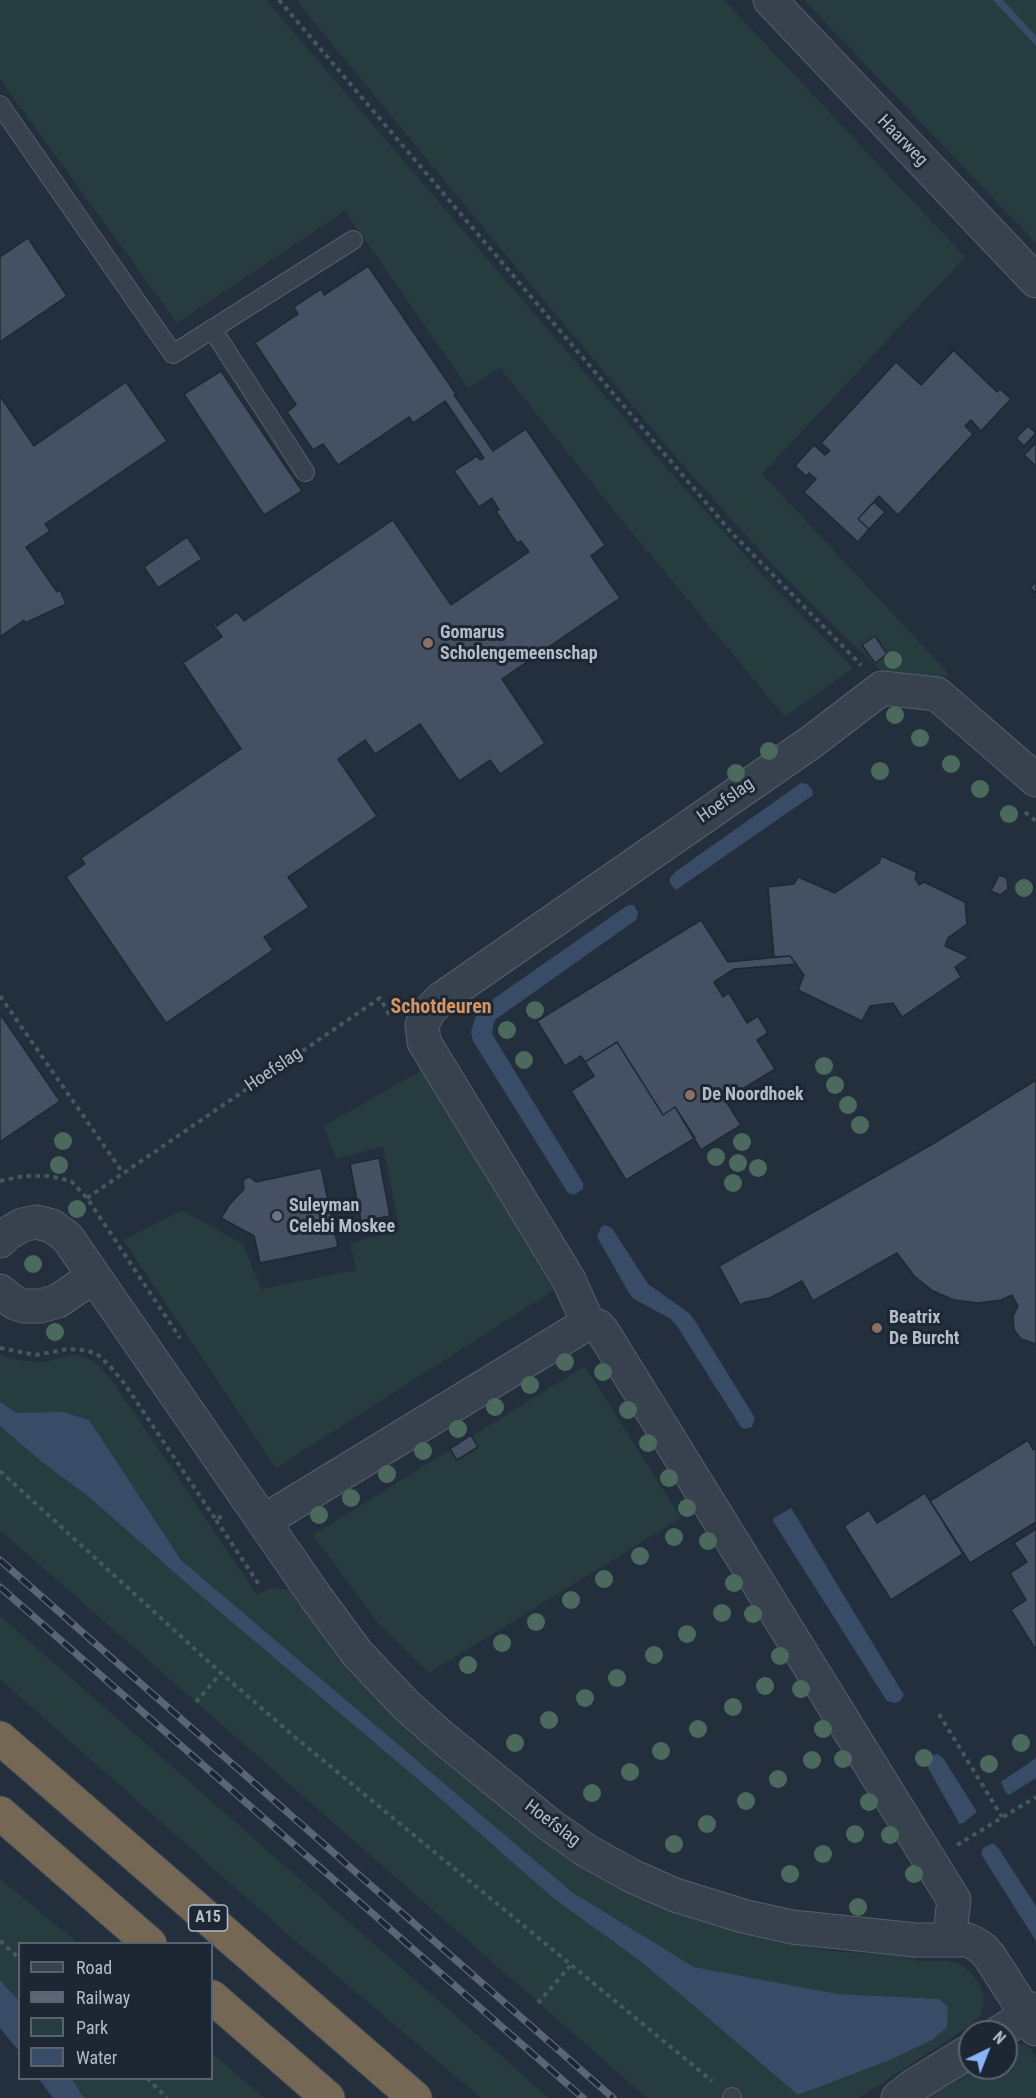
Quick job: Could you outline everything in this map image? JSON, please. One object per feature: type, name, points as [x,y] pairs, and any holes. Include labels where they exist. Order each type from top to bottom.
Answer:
[{"type":"highway","name":"A15","points":[[0,1738],[416,2098]]},
{"type":"highway","points":[[0,1813],[148,1942]]},
{"type":"highway","points":[[213,1998],[328,2098]]},
{"type":"street","name":"Haarweg","points":[[770,0],[1036,280]]},
{"type":"street","points":[[882,687],[937,694],[1036,780]]},
{"type":"street","name":"Hoefslag","points":[[422,1025],[429,1011],[441,999],[810,743],[882,687]]},
{"type":"street","points":[[422,1025],[424,1042],[569,1280],[588,1323]]},
{"type":"street","name":"Hoefslag","points":[[0,1241],[21,1225],[36,1222],[52,1226],[67,1237],[315,1596],[357,1653],[406,1705],[542,1819],[587,1851],[632,1876],[675,1895],[743,1916],[792,1927],[916,1940],[967,1940],[982,1948],[990,1957],[1033,2018]]},
{"type":"street","points":[[0,1291],[15,1303],[24,1306],[40,1306],[58,1301],[93,1277]]},
{"type":"street","points":[[256,1510],[588,1323],[598,1326],[954,1900],[949,1940]]},
{"type":"street","points":[[1018,2024],[1033,2018]]},
{"type":"street","points":[[898,2098],[958,2058]]},
{"type":"lane","points":[[0,105],[172,354],[353,240]]},
{"type":"lane","points":[[212,329],[305,472]]},
{"type":"path","points":[[279,0],[730,531],[882,687]]},
{"type":"path","points":[[0,996],[123,1173]]},
{"type":"path","name":"Hoefslag","points":[[87,1198],[380,998],[393,1020],[422,1025]]},
{"type":"path","points":[[0,1348],[36,1355],[68,1349],[86,1350],[97,1354],[124,1383],[260,1586]]},
{"type":"path","points":[[0,1471],[221,1673],[570,1966],[732,2098]]},
{"type":"path","points":[[216,1520],[256,1510]]},
{"type":"path","points":[[196,1702],[221,1673]]},
{"type":"path","points":[[939,1714],[1002,1817]]},
{"type":"path","points":[[930,1861],[1036,1797]]},
{"type":"path","points":[[0,1941],[18,1957]]},
{"type":"path","points":[[538,2002],[570,1966]]},
{"type":"path","points":[[148,2080],[167,2098]]},
{"type":"green space","points":[[0,0],[266,0],[669,471],[770,583],[853,668],[785,717],[619,517],[500,368],[468,388],[345,211],[177,323],[0,79]]},
{"type":"green space","points":[[296,0],[724,0],[965,257],[762,474],[949,674],[936,683],[887,677],[782,575],[680,462]]},
{"type":"green space","points":[[804,0],[993,0],[1036,46],[1036,243]]},
{"type":"green space","points":[[1003,0],[1036,0],[1036,36],[1019,18]]},
{"type":"green space","points":[[422,1070],[554,1290],[276,1468],[123,1240],[182,1210],[243,1244],[261,1289],[356,1270],[350,1243],[400,1230],[383,1146],[336,1159],[324,1126]]},
{"type":"green space","points":[[0,1355],[22,1361],[42,1362],[76,1355],[94,1361],[111,1379],[257,1595],[270,1588],[288,1589],[333,1651],[395,1715],[645,1898],[710,1923],[773,1940],[832,1951],[879,1954],[915,1952],[915,1961],[958,1963],[970,1972],[983,1992],[984,2003],[980,2016],[976,2020],[958,2020],[958,2034],[859,2098],[743,2098],[735,2092],[730,2098],[647,2098],[0,1530],[0,1426],[42,1462],[89,1497],[553,1898],[636,1958],[798,2095],[890,2060],[932,2040],[939,1999],[838,1994],[694,1967],[572,1892],[181,1560],[143,1503],[30,1414],[17,1413],[0,1402]]},
{"type":"green space","points":[[585,1366],[681,1518],[429,1673],[377,1622],[313,1535]]},
{"type":"green space","points":[[0,1616],[549,2098],[481,2098],[285,1932],[0,1679]]},
{"type":"green space","points":[[0,1879],[77,1942],[18,1942],[18,2000],[0,1980]]},
{"type":"green space","points":[[1018,2043],[1030,2048],[1036,2057],[1036,2098],[911,2098],[958,2074],[958,2080],[1018,2080]]},
{"type":"green space","points":[[213,2054],[264,2098],[84,2098],[73,2080],[213,2080]]},
{"type":"water","points":[[993,0],[1003,0],[1036,36],[1036,46]]},
{"type":"water","points":[[801,783],[807,784],[812,789],[813,795],[676,890],[670,883],[670,878],[675,872]]},
{"type":"water","points":[[628,905],[634,905],[638,913],[636,920],[496,1019],[493,1025],[492,1034],[583,1183],[583,1189],[574,1195],[568,1193],[473,1041],[471,1032],[476,1015],[486,1004]]},
{"type":"water","points":[[605,1225],[612,1228],[648,1284],[689,1313],[695,1321],[755,1418],[752,1427],[745,1429],[741,1427],[671,1319],[634,1299],[629,1293],[597,1237],[601,1227]]},
{"type":"water","points":[[0,1402],[17,1413],[63,1412],[89,1420],[181,1560],[572,1892],[694,1967],[838,1994],[939,1999],[948,2007],[947,2027],[932,2040],[890,2060],[798,2095],[636,1958],[553,1898],[89,1497],[42,1462],[0,1426]]},
{"type":"water","points":[[791,1508],[904,1695],[900,1701],[895,1703],[887,1701],[773,1521],[774,1518]]},
{"type":"water","points":[[938,1754],[943,1758],[977,1812],[963,1823],[959,1824],[927,1766],[931,1756]]},
{"type":"water","points":[[1036,1758],[1036,1778],[1009,1795],[1006,1793],[1001,1782]]},
{"type":"water","points":[[993,1843],[1036,1906],[1036,1941],[981,1854],[983,1848]]},
{"type":"water","points":[[0,1980],[18,2000],[18,2050],[0,2028]]},
{"type":"water","points":[[40,2080],[73,2080],[84,2098],[53,2098]]},
{"type":"building","points":[[28,238],[67,296],[0,342],[0,257]]},
{"type":"building","points":[[368,266],[493,451],[526,429],[605,545],[591,556],[620,598],[502,679],[545,743],[500,774],[490,760],[459,781],[420,724],[375,754],[365,740],[338,759],[377,816],[288,877],[309,907],[264,937],[273,950],[166,1023],[66,877],[85,864],[81,858],[241,749],[183,663],[222,637],[212,623],[214,621],[217,626],[237,612],[244,621],[393,520],[451,605],[529,552],[521,541],[517,543],[496,511],[499,510],[492,498],[479,507],[454,471],[477,456],[480,460],[484,458],[445,401],[413,423],[409,417],[338,465],[323,444],[313,450],[287,412],[296,405],[255,343],[298,314],[294,307],[321,289],[324,295]]},
{"type":"building","points":[[949,346],[997,392],[1000,389],[1011,399],[981,431],[971,420],[965,426],[973,434],[898,515],[879,496],[858,519],[869,529],[858,542],[804,492],[816,479],[809,473],[806,476],[795,466],[814,445],[825,455],[830,451],[821,443],[896,362],[921,385],[953,351]]},
{"type":"building","points":[[221,371],[302,491],[264,515],[184,394]]},
{"type":"building","points":[[126,382],[167,441],[45,524],[50,531],[26,547],[57,592],[60,590],[66,604],[25,623],[24,620],[0,637],[0,396],[34,446]]},
{"type":"building","points":[[1028,426],[1036,433],[1024,446],[1016,438]]},
{"type":"building","points":[[1036,443],[1036,466],[1024,455]]},
{"type":"building","points":[[874,502],[885,512],[869,529],[858,519]]},
{"type":"building","points":[[187,537],[202,559],[158,588],[144,567]]},
{"type":"building","points":[[1036,581],[1036,593],[1030,588]]},
{"type":"building","points":[[875,636],[887,654],[875,663],[862,645]]},
{"type":"building","points":[[881,856],[917,872],[915,878],[919,885],[924,882],[965,902],[967,924],[948,938],[945,946],[969,957],[955,967],[961,977],[902,1017],[893,1003],[870,1006],[862,1021],[798,990],[804,975],[790,956],[774,957],[768,887],[794,884],[798,877],[835,893],[879,863]]},
{"type":"building","points":[[999,875],[1007,878],[1008,889],[1000,895],[991,891]]},
{"type":"building","points":[[701,920],[728,962],[790,956],[796,964],[734,969],[714,982],[723,997],[729,993],[747,1023],[758,1016],[768,1033],[757,1040],[775,1069],[725,1100],[741,1125],[701,1150],[675,1107],[663,1115],[617,1042],[585,1062],[581,1056],[565,1066],[537,1021]]},
{"type":"building","points":[[0,1014],[60,1101],[0,1142]]},
{"type":"building","points":[[617,1042],[663,1115],[675,1107],[695,1138],[626,1180],[571,1091],[594,1076],[585,1062]]},
{"type":"building","points":[[1036,1080],[1036,1344],[1021,1339],[1014,1330],[1013,1316],[1018,1306],[1012,1295],[1001,1300],[978,1303],[954,1300],[933,1291],[914,1276],[897,1253],[813,1301],[802,1281],[770,1298],[740,1305],[719,1266],[936,1142]]},
{"type":"building","points":[[379,1158],[390,1216],[361,1221],[350,1164]]},
{"type":"building","name":"Suleyman Celebi Moskee","points":[[321,1168],[338,1247],[260,1263],[254,1236],[221,1218],[229,1205],[244,1189],[243,1181],[250,1177],[256,1182]]},
{"type":"building","points":[[471,1435],[478,1447],[457,1460],[450,1449]]},
{"type":"building","points":[[1028,1440],[1033,1450],[1036,1448],[1036,1522],[970,1563],[930,1501]]},
{"type":"building","points":[[925,1493],[963,1554],[891,1600],[844,1526],[869,1510],[877,1523]]},
{"type":"building","points":[[1036,1529],[1036,1650],[1011,1610],[1026,1600],[1010,1573],[1027,1562],[1014,1543]]},
{"type":"railway","points":[[0,1560],[613,2098]]},
{"type":"railway","points":[[0,1587],[583,2098]]},
{"type":"place","name":"Gomarus Scholengemeenschap","points":[[428,643]]},
{"type":"place","name":"De Noordhoek","points":[[690,1095]]},
{"type":"place","name":"Suleyman Celebi Moskee","points":[[277,1216]]},
{"type":"place","name":"Beatrix De Burcht","points":[[877,1328]]},
{"type":"district","name":"Schotdeuren","points":[[441,1008]]}]
